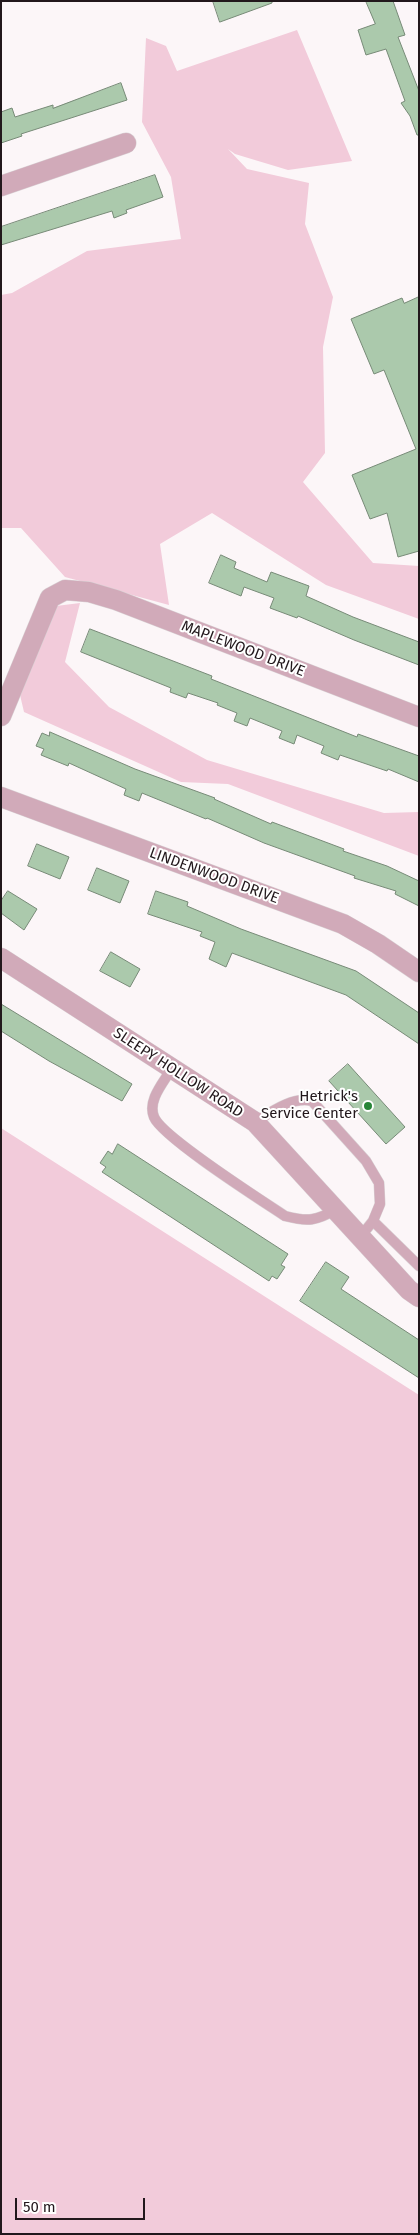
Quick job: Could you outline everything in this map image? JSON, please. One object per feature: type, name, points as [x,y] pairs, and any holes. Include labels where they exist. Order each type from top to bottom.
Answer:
[{"type":"street","points":[[1,186],[126,143]]},
{"type":"street","name":"MAPLEWOOD DRIVE","points":[[1,716],[50,598],[66,590],[89,592],[116,600],[419,717]]},
{"type":"street","name":"LINDENWOOD DRIVE","points":[[1,797],[343,924],[378,944],[419,972]]},
{"type":"street","name":"SLEEPY HOLLOW ROAD","points":[[1,958],[255,1122],[337,1209],[367,1228],[409,1290],[419,1297]]},
{"type":"lane","points":[[172,1068],[153,1099],[154,1116],[170,1136],[285,1216],[306,1221],[322,1218],[337,1209]]},
{"type":"lane","points":[[255,1122],[274,1110],[303,1099],[312,1101],[366,1161],[379,1183],[380,1204],[367,1228],[419,1266]]},
{"type":"shaded area","points":[[297,30],[352,161],[288,170],[235,154],[228,149],[247,169],[309,183],[305,224],[333,297],[323,347],[325,453],[303,482],[373,563],[419,566],[419,619],[326,585],[212,513],[160,544],[169,605],[65,577],[21,528],[1,528],[1,295],[12,293],[87,251],[181,239],[171,177],[142,122],[146,38],[166,46],[177,71]]},
{"type":"shaded area","points":[[80,603],[65,662],[109,707],[207,760],[384,813],[419,812],[419,856],[228,784],[181,782],[24,712],[20,695],[56,606]]},
{"type":"shaded area","points":[[1,1128],[419,1395],[419,2234],[1,2234]]},
{"type":"building","points":[[213,1],[272,1],[272,3],[220,22]]},
{"type":"building","points":[[366,1],[393,1],[405,35],[398,37],[419,91],[419,135],[417,135],[410,116],[401,103],[405,101],[386,49],[366,55],[358,30],[375,24]]},
{"type":"building","points":[[121,83],[127,100],[21,134],[22,136],[1,143],[1,112],[12,108],[15,117],[53,105],[53,108]]},
{"type":"building","points":[[155,175],[163,197],[126,210],[127,213],[114,218],[112,211],[1,245],[1,227]]},
{"type":"building","points":[[419,297],[419,551],[398,557],[387,513],[370,519],[352,475],[416,449],[384,370],[374,374],[351,319],[402,298],[404,303]]},
{"type":"building","points":[[221,555],[236,562],[234,568],[267,582],[271,572],[309,586],[306,596],[353,617],[419,642],[419,665],[298,616],[297,618],[270,608],[274,598],[244,587],[241,596],[209,583]]},
{"type":"building","points":[[90,629],[212,676],[211,679],[357,737],[358,734],[419,756],[419,782],[388,769],[387,771],[340,755],[338,760],[321,753],[324,746],[297,735],[294,744],[279,738],[282,731],[250,718],[247,726],[234,721],[237,713],[217,705],[218,703],[188,693],[186,698],[170,692],[171,688],[81,652]]},
{"type":"building","points":[[50,732],[135,769],[215,798],[271,824],[272,822],[344,849],[343,851],[387,866],[419,881],[419,906],[395,894],[396,891],[354,878],[355,876],[264,843],[207,818],[142,793],[139,801],[124,795],[126,789],[69,763],[68,766],[41,755],[44,749],[36,746],[42,733],[49,736]]},
{"type":"building","points":[[37,844],[69,857],[60,879],[28,866]]},
{"type":"building","points":[[97,868],[129,881],[120,903],[88,890]]},
{"type":"building","points":[[8,891],[37,909],[24,930],[1,913],[1,901]]},
{"type":"building","points":[[156,891],[188,902],[187,906],[241,929],[356,971],[419,1013],[419,1044],[346,995],[232,953],[226,967],[209,959],[215,942],[200,936],[202,932],[148,914]]},
{"type":"building","points":[[111,952],[140,969],[130,987],[100,971]]},
{"type":"building","points":[[1,1004],[132,1084],[122,1101],[49,1061],[1,1031]]},
{"type":"building","points":[[348,1064],[405,1127],[386,1144],[329,1081]]},
{"type":"building","points":[[118,1144],[288,1254],[281,1265],[285,1267],[277,1279],[272,1276],[269,1281],[102,1172],[106,1167],[100,1163],[108,1151],[112,1154]]},
{"type":"building","points":[[326,1262],[349,1277],[341,1289],[419,1340],[419,1378],[300,1301]]},
{"type":"place","name":"Hetrick's Service Center","points":[[368,1106]]}]
